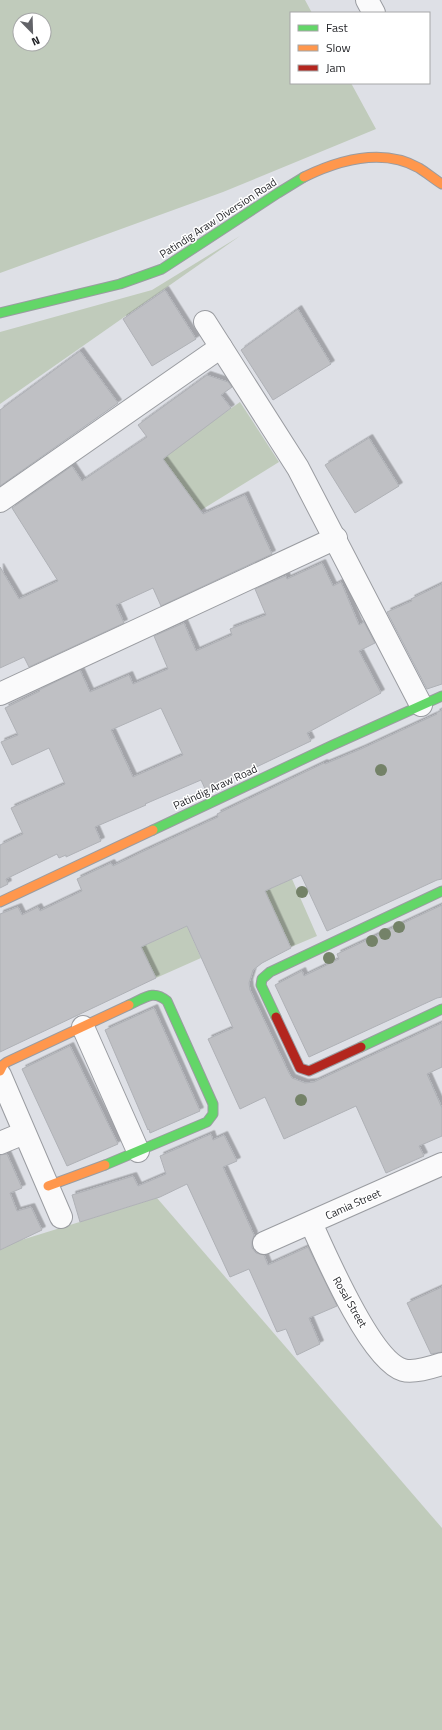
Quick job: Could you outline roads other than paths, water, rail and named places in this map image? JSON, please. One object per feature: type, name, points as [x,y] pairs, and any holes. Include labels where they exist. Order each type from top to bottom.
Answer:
[{"type":"street","points":[[367,0],[373,12]]},
{"type":"street","name":"Patindig Araw Diversion Road","points":[[0,313],[120,284],[162,269],[291,184],[328,165],[357,158],[393,158],[420,168],[442,184]]},
{"type":"street","points":[[205,322],[293,459],[336,538],[421,706]]},
{"type":"street","points":[[0,501],[221,347]]},
{"type":"street","points":[[0,694],[336,538]]},
{"type":"street","name":"Patindig Araw Road","points":[[0,902],[333,745],[442,696]]},
{"type":"street","points":[[442,890],[270,972],[262,979],[262,985],[300,1068],[309,1072],[442,1009]]},
{"type":"street","points":[[0,1071],[3,1065],[7,1062],[154,994],[164,997],[167,1001],[213,1104],[215,1110],[214,1115],[207,1122],[48,1186]]},
{"type":"street","points":[[82,1027],[138,1151]]},
{"type":"street","points":[[0,1076],[61,1217]]},
{"type":"street","points":[[0,1143],[24,1132]]},
{"type":"street","name":"Camia Street","points":[[264,1243],[442,1164]]},
{"type":"street","name":"Rosal Street","points":[[311,1223],[352,1310],[385,1358],[403,1370],[428,1369],[442,1364]]}]
